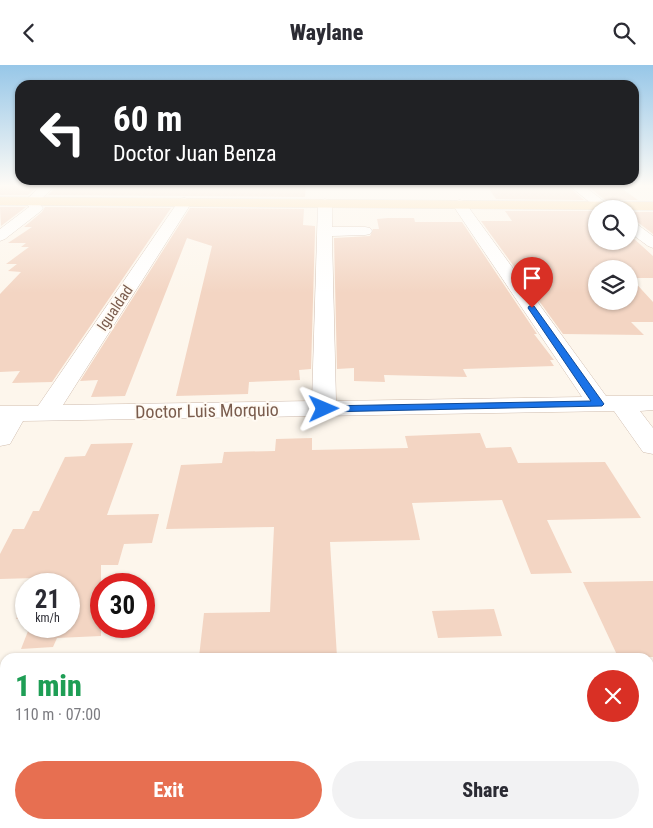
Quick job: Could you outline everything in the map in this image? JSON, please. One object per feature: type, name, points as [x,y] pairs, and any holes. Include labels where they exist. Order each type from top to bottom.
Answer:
[{"type":"street","points":[[0,236],[15,222]]},
{"type":"street","name":"Igualdad","points":[[45,414],[172,222]]},
{"type":"street","points":[[324,409],[325,222]]},
{"type":"street","points":[[472,222],[610,404],[653,446]]},
{"type":"street","points":[[325,231],[365,231]]},
{"type":"street","points":[[638,232],[653,243]]},
{"type":"street","name":"Doctor Luis Morquio","points":[[7,414],[653,403]]},
{"type":"street","points":[[0,438],[7,414]]},
{"type":"building","points":[[30,222],[162,222],[52,382],[12,383],[20,371],[0,372],[0,294],[21,272],[8,271],[17,264],[6,264],[29,247],[21,247],[26,243],[8,243],[32,227],[24,227]]},
{"type":"building","points":[[181,222],[303,222],[303,225],[315,226],[311,369],[299,370],[300,380],[249,382],[248,394],[176,396],[212,246],[187,238],[125,396],[91,397],[98,380],[80,381]]},
{"type":"building","points":[[378,222],[462,222],[537,334],[534,334],[554,360],[550,360],[554,366],[463,369],[467,377],[384,375],[385,382],[354,381],[354,368],[337,369],[334,238],[370,236],[373,229],[379,229]]},
{"type":"building","points":[[481,222],[588,222],[588,250],[638,250],[638,242],[653,256],[653,278],[638,278],[638,260],[588,260],[588,310],[638,310],[638,286],[653,302],[653,322],[631,322],[644,335],[563,334]]},
{"type":"building","points":[[638,222],[638,222],[653,222],[653,234]]},
{"type":"building","points":[[480,433],[486,448],[511,447],[518,463],[605,462],[641,518],[547,520],[572,573],[531,574],[502,500],[412,503],[420,540],[330,542],[337,653],[199,653],[204,613],[270,612],[274,527],[166,529],[181,465],[222,463],[224,452],[275,451],[276,439],[312,438],[312,450],[408,448],[405,436]]},
{"type":"building","points":[[133,443],[107,515],[159,514],[152,543],[124,544],[118,565],[101,565],[101,573],[90,573],[90,636],[80,637],[80,573],[15,573],[15,579],[0,579],[0,554],[13,529],[24,529],[33,511],[39,511],[65,457],[85,456],[91,444]]},
{"type":"building","points":[[653,581],[653,653],[616,653],[583,582]]},
{"type":"building","points":[[494,609],[502,636],[438,638],[432,611]]},
{"type":"building","points":[[25,638],[57,638],[53,647],[21,649]]},
{"type":"route","points":[[324,409],[599,404],[532,308]]}]
